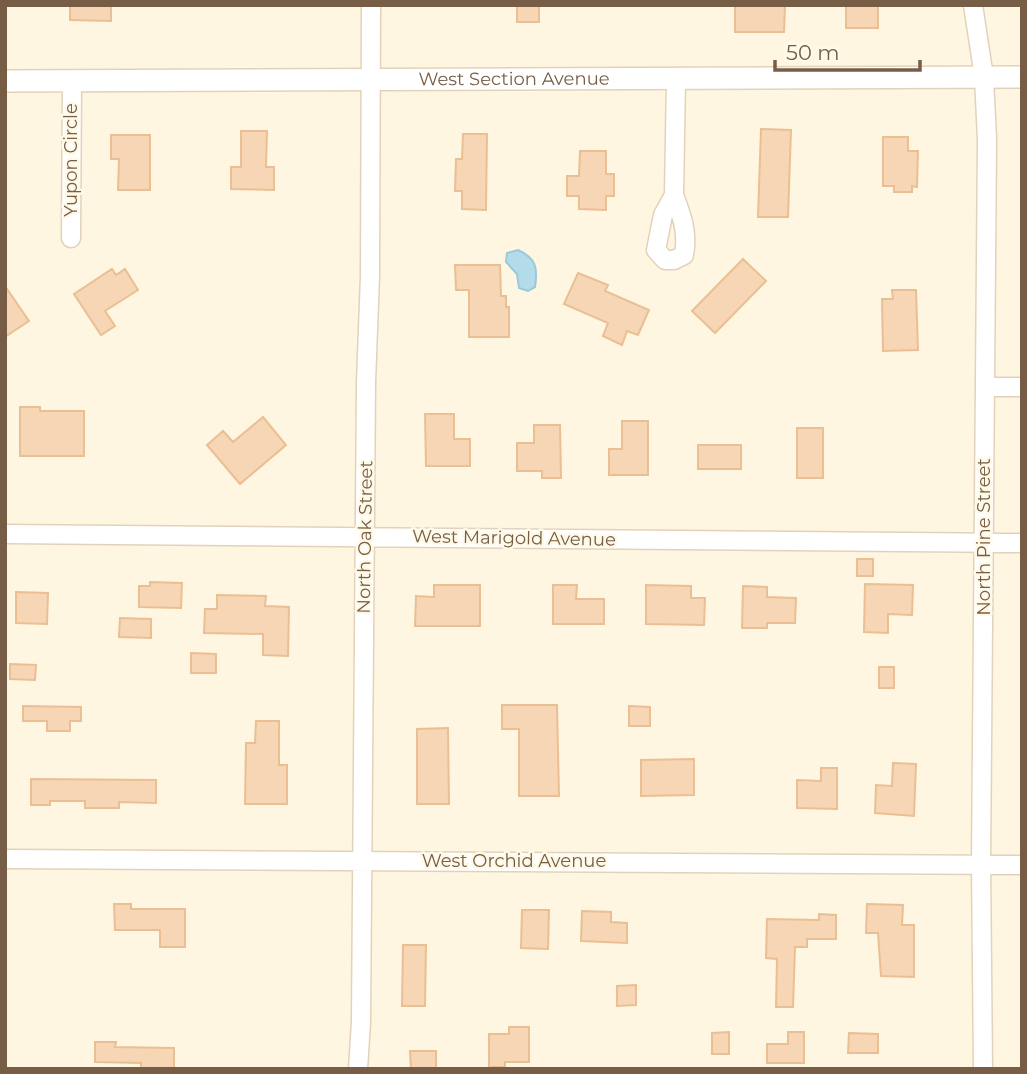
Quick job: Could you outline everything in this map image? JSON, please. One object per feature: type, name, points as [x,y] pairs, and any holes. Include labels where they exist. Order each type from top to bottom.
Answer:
[{"type":"street","name":"North Oak Street","points":[[358,1069],[370,276],[371,5]]},
{"type":"street","name":"North Pine Street","points":[[973,5],[984,77],[987,140],[981,864],[982,1069]]},
{"type":"street","name":"West Section Avenue","points":[[5,81],[1022,77]]},
{"type":"street","points":[[674,195],[676,78]]},
{"type":"street","name":"Yupon Circle","points":[[71,239],[72,81]]},
{"type":"street","points":[[985,387],[1022,387]]},
{"type":"street","name":"West Marigold Avenue","points":[[5,534],[1022,543]]},
{"type":"street","name":"West Orchid Avenue","points":[[5,859],[1022,865]]},
{"type":"water","points":[[518,250],[529,256],[536,269],[535,287],[528,291],[519,288],[517,274],[506,262],[507,253]]},
{"type":"building","points":[[70,5],[111,5],[111,21],[70,20]]},
{"type":"building","points":[[517,5],[539,5],[539,22],[517,22]]},
{"type":"building","points":[[735,5],[785,5],[784,32],[735,32]]},
{"type":"building","points":[[846,5],[878,5],[878,28],[846,28]]},
{"type":"building","points":[[761,129],[791,130],[788,217],[758,217]]},
{"type":"building","points":[[241,131],[267,131],[266,167],[274,167],[274,190],[231,189],[231,167],[241,167]]},
{"type":"building","points":[[463,134],[487,134],[486,210],[462,209],[462,191],[455,191],[456,159],[462,159]]},
{"type":"building","points":[[111,135],[150,135],[150,190],[118,190],[119,159],[111,159]]},
{"type":"building","points":[[883,137],[908,137],[908,151],[918,151],[917,187],[912,186],[912,192],[894,192],[894,186],[883,186]]},
{"type":"building","points":[[580,151],[606,151],[606,174],[614,174],[614,196],[606,196],[606,210],[579,209],[579,196],[567,196],[567,176],[579,176]]},
{"type":"building","points":[[743,259],[766,281],[715,333],[692,311]]},
{"type":"building","points":[[455,265],[500,265],[501,296],[506,296],[506,307],[509,307],[509,337],[469,337],[469,290],[456,290]]},
{"type":"building","points":[[112,269],[116,275],[125,269],[138,290],[105,311],[115,326],[101,335],[74,294]]},
{"type":"building","points":[[578,273],[608,285],[605,291],[649,310],[638,335],[627,331],[622,345],[603,336],[608,323],[564,304]]},
{"type":"building","points":[[5,286],[29,321],[5,337]]},
{"type":"building","points":[[892,290],[916,290],[918,350],[883,351],[882,299],[893,299]]},
{"type":"building","points":[[20,407],[40,407],[40,411],[84,411],[84,456],[20,456]]},
{"type":"building","points":[[425,414],[454,414],[454,439],[470,439],[470,466],[426,466]]},
{"type":"building","points":[[263,417],[286,445],[240,484],[207,445],[223,431],[233,442]]},
{"type":"building","points":[[622,421],[648,421],[648,475],[609,475],[609,449],[622,449]]},
{"type":"building","points":[[534,425],[560,425],[561,478],[542,478],[542,471],[517,471],[517,443],[534,443]]},
{"type":"building","points":[[797,428],[823,428],[823,478],[797,478]]},
{"type":"building","points":[[698,445],[741,445],[741,469],[698,469]]},
{"type":"building","points":[[857,559],[873,559],[873,576],[857,576]]},
{"type":"building","points":[[150,582],[182,583],[181,608],[139,607],[139,586],[150,586]]},
{"type":"building","points":[[865,584],[913,585],[912,615],[888,614],[888,633],[864,632]]},
{"type":"building","points":[[434,585],[480,585],[480,626],[415,626],[416,596],[434,597]]},
{"type":"building","points":[[553,585],[577,585],[576,599],[604,599],[604,624],[553,624]]},
{"type":"building","points":[[646,585],[691,586],[691,598],[705,598],[704,625],[646,624]]},
{"type":"building","points":[[743,586],[767,587],[767,597],[796,598],[795,623],[767,623],[767,628],[742,628]]},
{"type":"building","points":[[16,592],[48,593],[47,624],[16,623]]},
{"type":"building","points":[[217,595],[266,596],[265,606],[289,607],[288,656],[263,655],[263,634],[204,633],[205,609],[217,609]]},
{"type":"building","points":[[120,618],[151,619],[151,638],[119,637]]},
{"type":"building","points":[[191,653],[216,654],[216,673],[191,673]]},
{"type":"building","points":[[10,664],[36,665],[35,680],[10,679]]},
{"type":"building","points":[[879,667],[894,667],[894,688],[879,688]]},
{"type":"building","points":[[502,705],[557,705],[559,796],[519,796],[519,729],[502,729]]},
{"type":"building","points":[[23,706],[81,707],[81,721],[70,721],[70,731],[47,731],[47,721],[23,721]]},
{"type":"building","points":[[629,706],[650,707],[650,726],[629,726]]},
{"type":"building","points":[[256,721],[279,721],[279,765],[287,765],[287,804],[245,804],[246,743],[255,743]]},
{"type":"building","points":[[448,728],[449,804],[417,804],[417,729]]},
{"type":"building","points":[[694,759],[694,795],[641,796],[641,760]]},
{"type":"building","points":[[893,763],[916,764],[914,816],[875,813],[876,785],[892,786]]},
{"type":"building","points":[[821,768],[837,768],[837,809],[797,808],[797,780],[821,781]]},
{"type":"building","points":[[31,779],[156,780],[156,803],[119,802],[119,808],[85,808],[85,801],[50,801],[50,805],[31,805]]},
{"type":"building","points":[[114,904],[131,904],[131,909],[185,909],[185,947],[160,947],[160,930],[115,930]]},
{"type":"building","points":[[867,904],[903,905],[902,925],[914,925],[914,977],[881,976],[878,933],[866,933]]},
{"type":"building","points":[[522,910],[549,910],[548,949],[521,948]]},
{"type":"building","points":[[582,911],[611,912],[611,922],[627,923],[627,943],[581,941]]},
{"type":"building","points":[[819,914],[836,915],[836,939],[807,939],[807,947],[795,947],[793,1007],[776,1007],[777,959],[766,958],[767,919],[819,920]]},
{"type":"building","points":[[403,945],[426,945],[425,1006],[402,1006]]},
{"type":"building","points":[[636,985],[636,1005],[617,1006],[617,986]]},
{"type":"building","points":[[509,1027],[529,1027],[529,1062],[505,1062],[505,1067],[489,1067],[489,1034],[509,1034]]},
{"type":"building","points":[[729,1032],[729,1054],[712,1054],[712,1033]]},
{"type":"building","points":[[788,1032],[804,1032],[804,1063],[767,1063],[767,1044],[788,1044]]},
{"type":"building","points":[[849,1033],[878,1034],[878,1053],[848,1053]]},
{"type":"building","points":[[95,1042],[116,1042],[115,1047],[174,1048],[174,1069],[141,1069],[141,1063],[95,1062]]},
{"type":"building","points":[[410,1051],[436,1051],[436,1069],[411,1069]]}]
